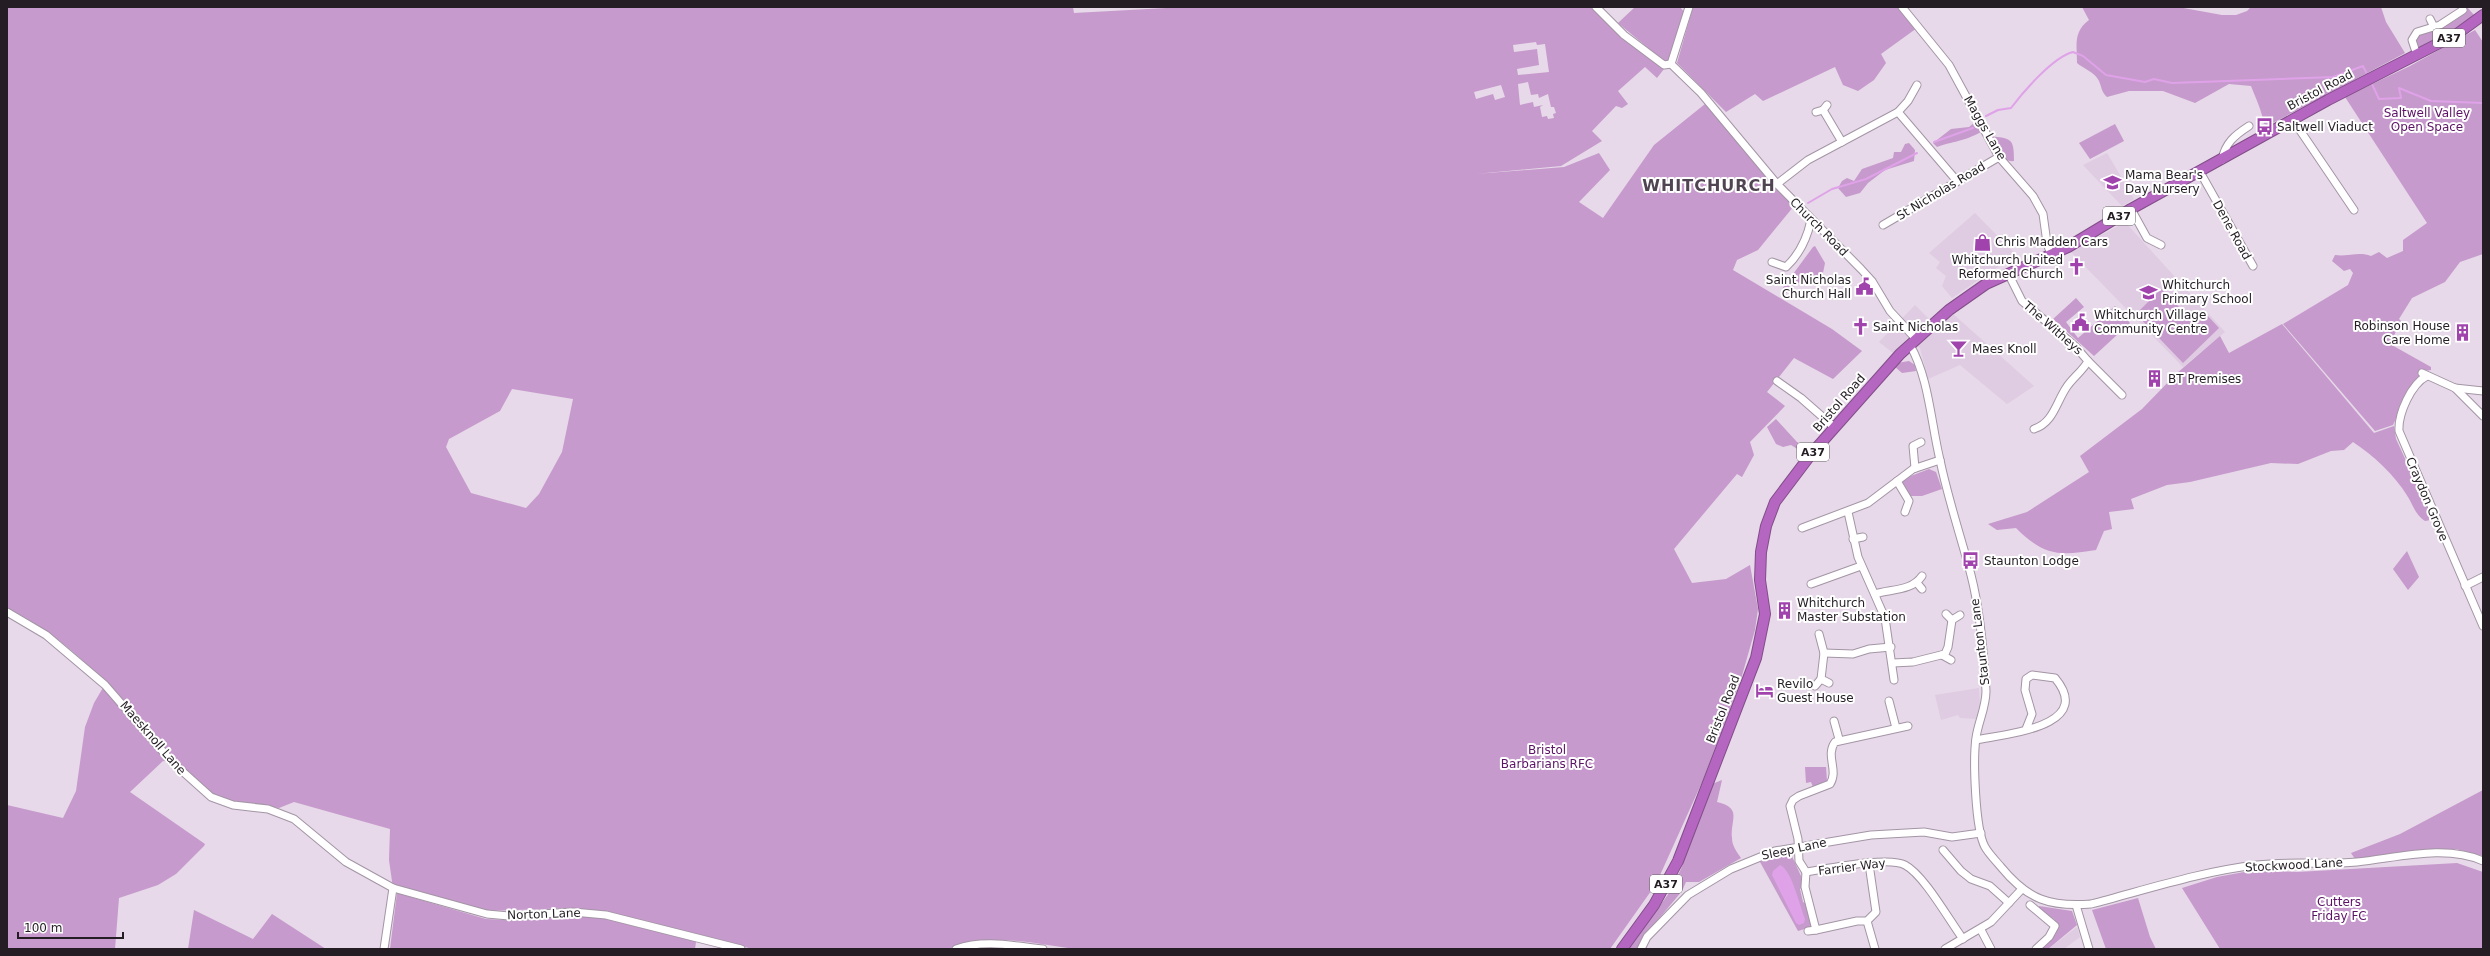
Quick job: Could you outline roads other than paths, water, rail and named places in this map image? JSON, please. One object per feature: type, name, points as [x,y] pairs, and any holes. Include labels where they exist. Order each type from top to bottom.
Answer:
[{"type":"highway","name":"A37","points":[[2414,56],[2465,29],[2483,15]]},
{"type":"highway","name":"Bristol Road","points":[[1622,949],[1664,889],[1685,845],[1756,658],[1764,630],[1765,608],[1760,580],[1760,558],[1764,534],[1775,502],[1789,481],[1834,427],[1913,342],[1967,296],[2008,273],[2051,255],[2328,100],[2414,56]]},
{"type":"street","points":[[1596,7],[1642,49],[1664,65],[1671,64],[1690,7]]},
{"type":"street","name":"Maggs Lane","points":[[1902,7],[1949,65],[1999,156],[2033,196],[2041,209],[2051,255]]},
{"type":"street","points":[[2414,56],[2413,36],[2421,30],[2434,27],[2463,10]]},
{"type":"street","points":[[2430,19],[2434,27]]},
{"type":"street","name":"Church Road","points":[[1671,64],[1701,93],[1776,184],[1872,281],[1890,311],[1913,342]]},
{"type":"street","points":[[1776,184],[1808,160],[1898,112],[1908,101],[1917,85]]},
{"type":"street","points":[[1822,109],[1842,142]]},
{"type":"street","points":[[1898,112],[1956,181]]},
{"type":"street","points":[[2293,120],[2354,210]]},
{"type":"street","points":[[2222,160],[2224,150],[2233,136],[2248,126]]},
{"type":"street","name":"St Nicholas Road","points":[[1883,226],[1999,156]]},
{"type":"street","name":"Dene Road","points":[[2200,172],[2253,266]]},
{"type":"street","points":[[2131,209],[2147,238],[2161,245]]},
{"type":"street","points":[[1772,262],[1786,267],[1795,258],[1808,237],[1811,220]]},
{"type":"street","name":"The Witheys","points":[[2008,273],[2022,301],[2075,346],[2122,395]]},
{"type":"street","name":"Staunton Lane","points":[[1913,342],[1922,375],[1940,460],[1960,540],[1971,576],[1977,615],[1986,693],[1976,740],[1973,766],[1981,833],[1985,847],[2021,890],[2046,902],[2060,904]]},
{"type":"street","name":"The Witheys","points":[[2034,430],[2046,427],[2066,387],[2088,361]]},
{"type":"street","name":"Craydon Grove","points":[[2455,388],[2425,374],[2416,385],[2401,411],[2398,422],[2399,431],[2483,626]]},
{"type":"street","points":[[1777,381],[1802,398],[1834,427]]},
{"type":"street","points":[[2455,388],[2483,391]]},
{"type":"street","points":[[2455,388],[2483,416]]},
{"type":"street","points":[[1915,468],[1911,444],[1921,442]]},
{"type":"street","points":[[1805,530],[1873,500],[1897,480],[1915,468],[1940,460]]},
{"type":"street","points":[[1897,480],[1913,501],[1905,512]]},
{"type":"street","points":[[1848,512],[1853,539],[1861,566],[1885,618],[1891,647],[1894,680]]},
{"type":"street","points":[[1853,539],[1863,537]]},
{"type":"street","points":[[1811,584],[1861,566]]},
{"type":"street","points":[[1875,594],[1908,587],[1917,582],[1922,576]]},
{"type":"street","points":[[2465,586],[2483,577]]},
{"type":"street","points":[[1917,582],[1922,589]]},
{"type":"street","name":"Maesknoll Lane","points":[[7,612],[46,635],[105,684],[172,762],[211,797],[230,805],[268,809],[294,819],[346,862],[393,888]]},
{"type":"street","points":[[1946,614],[1952,620]]},
{"type":"street","points":[[1942,655],[1948,647],[1952,620],[1960,614]]},
{"type":"street","points":[[1815,686],[1822,679],[1824,653],[1819,634]]},
{"type":"street","points":[[1824,653],[1853,654],[1869,649],[1891,647]]},
{"type":"street","points":[[1893,663],[1942,655],[1951,660]]},
{"type":"street","points":[[1976,740],[2026,730],[2047,725],[2062,714],[2064,700],[2060,685],[2055,678],[2032,675],[2026,679],[2025,690],[2032,714],[2026,730]]},
{"type":"street","points":[[1822,679],[1829,683]]},
{"type":"street","points":[[1889,700],[1896,728]]},
{"type":"street","points":[[1834,722],[1839,739],[1908,726]]},
{"type":"street","name":"Farrier Way","points":[[1839,739],[1832,746],[1830,753],[1834,772],[1830,784],[1799,796],[1793,800],[1790,806],[1800,862],[1806,872],[1898,862],[1914,871],[1963,939]]},
{"type":"street","name":"Sleep Lane","points":[[1641,949],[1647,937],[1688,895],[1755,858],[1798,846],[1871,835],[1924,832],[1952,837],[1981,833]]},
{"type":"street","points":[[1944,850],[1961,871],[1971,879],[1990,886],[2009,903]]},
{"type":"street","name":"Stockwood Lane","points":[[2060,904],[2091,904],[2257,865],[2320,864],[2436,854],[2472,856],[2483,861]]},
{"type":"street","points":[[1868,922],[1876,912],[1869,864]]},
{"type":"street","points":[[1806,872],[1805,887],[1816,930]]},
{"type":"street","points":[[384,949],[393,888]]},
{"type":"street","name":"Norton Lane","points":[[393,888],[502,915],[573,912],[606,915],[741,949]]},
{"type":"street","points":[[1946,949],[1981,930],[2000,915],[2021,890]]},
{"type":"street","points":[[2030,905],[2055,926],[2049,937],[2036,949]]},
{"type":"street","points":[[2076,905],[2089,949]]},
{"type":"street","points":[[1808,931],[1857,921],[1868,922]]},
{"type":"street","points":[[1868,922],[1875,949]]},
{"type":"street","points":[[1981,930],[1991,949]]},
{"type":"street","points":[[956,949],[970,944],[993,943],[1043,949]]},
{"type":"waterway","points":[[1986,116],[1998,110],[2011,108],[2039,76],[2065,55],[2073,52],[2083,56],[2106,75],[2145,82],[2154,79],[2172,83],[2333,77],[2363,66],[2368,76]]},
{"type":"waterway","points":[[2371,82],[2379,99],[2401,98],[2399,88],[2431,101],[2483,103]]},
{"type":"waterway","points":[[1934,142],[1973,128]]},
{"type":"waterway","points":[[1808,203],[1832,189],[1866,179],[1917,153]]},
{"type":"place","name":"Saltwell Viaduct","points":[[2264,127]]},
{"type":"place","name":"Mama Bear's Day Nursery","points":[[2112,182]]},
{"type":"place","name":"Chris Madden Cars","points":[[1982,242]]},
{"type":"place","name":"Whitchurch United Reformed Church","points":[[2076,267]]},
{"type":"place","name":"Saint Nicholas Church Hall","points":[[1864,287]]},
{"type":"place","name":"Whitchurch Primary School","points":[[2149,292]]},
{"type":"place","name":"Whitchurch Village Community Centre","points":[[2081,322]]},
{"type":"place","name":"Saint Nicholas","points":[[1860,327]]},
{"type":"place","name":"Robinson House Care Home","points":[[2463,333]]},
{"type":"place","name":"Maes Knoll","points":[[1959,349]]},
{"type":"place","name":"BT Premises","points":[[2155,379]]},
{"type":"place","name":"Staunton Lodge","points":[[1971,561]]},
{"type":"place","name":"Whitchurch Master Substation","points":[[1784,610]]},
{"type":"place","name":"Revilo Guest House","points":[[1764,691]]},
{"type":"district","name":"WHITCHURCH","points":[[1709,185]]},
{"type":"park label","name":"Saltwell Valley Open Space","points":[[2427,120]]},
{"type":"park label","name":"Bristol Barbarians RFC","points":[[1547,757]]},
{"type":"park label","name":"Cutters Friday FC","points":[[2339,909]]}]
